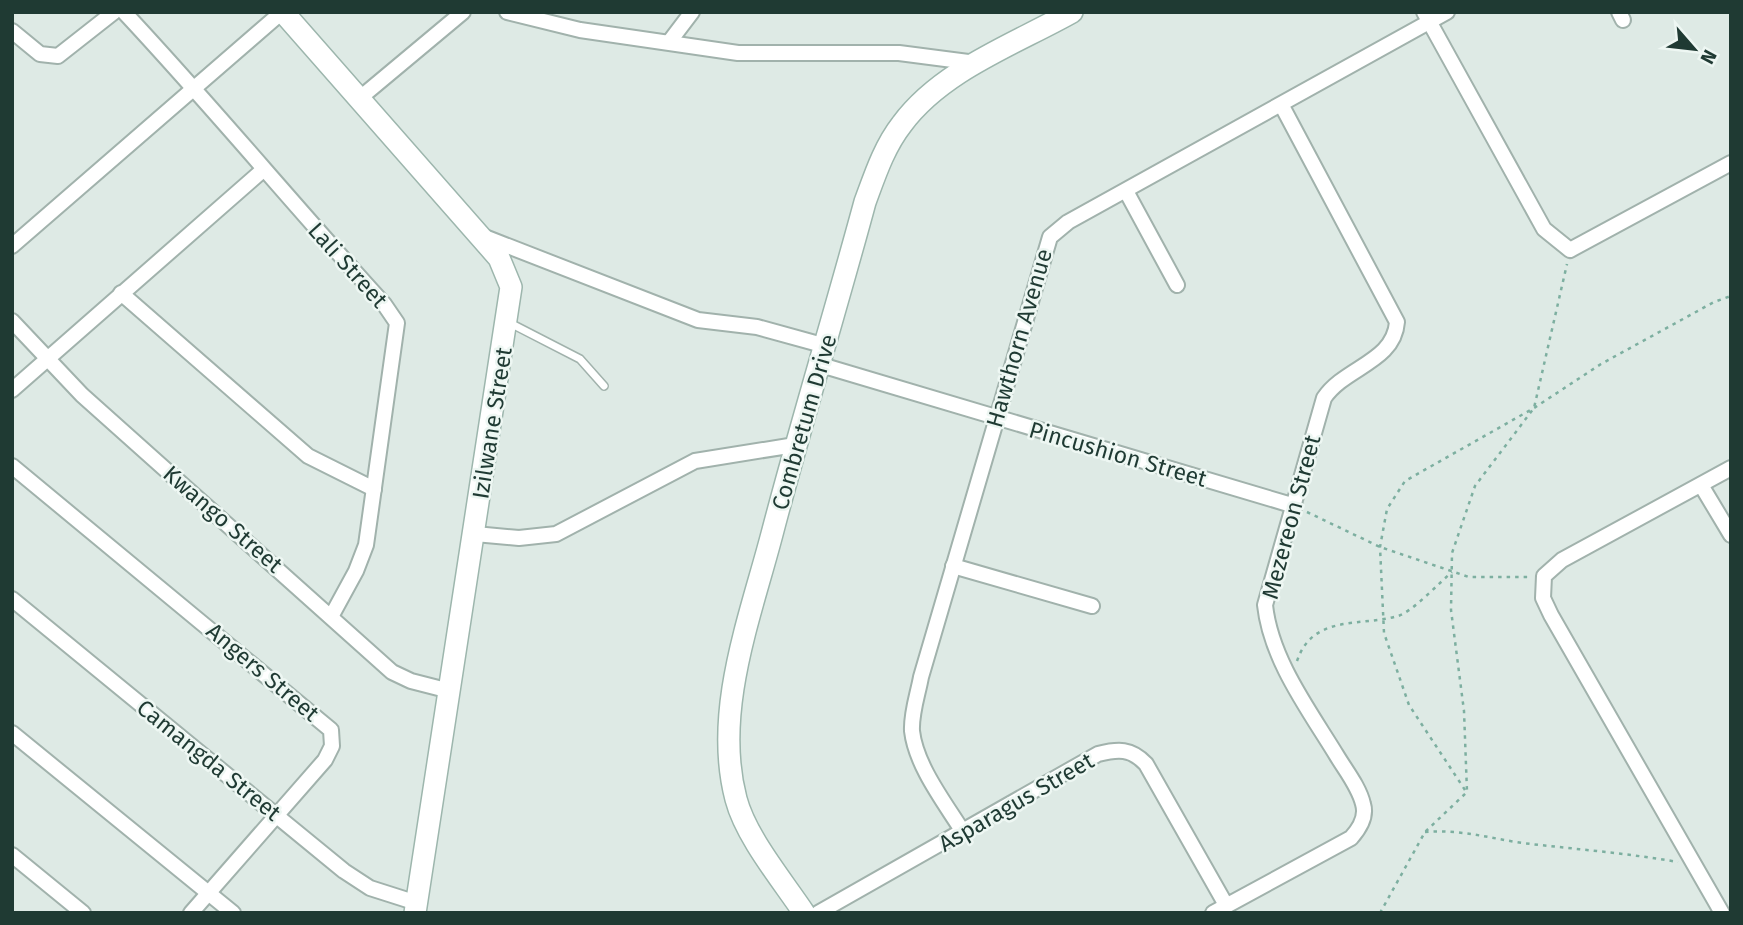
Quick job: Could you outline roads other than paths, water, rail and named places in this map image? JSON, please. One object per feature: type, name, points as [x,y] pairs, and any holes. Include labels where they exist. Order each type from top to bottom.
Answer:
[{"type":"street","points":[[12,31],[40,54],[58,56],[114,12]]},
{"type":"street","name":"Lali Street","points":[[124,12],[194,86],[263,170],[384,304],[397,323],[362,559],[332,615]]},
{"type":"street","points":[[12,246],[282,12]]},
{"type":"street","name":"Izilwane Street","points":[[282,12],[480,235],[507,271],[511,287],[508,321],[416,908]]},
{"type":"street","points":[[360,99],[463,12]]},
{"type":"street","points":[[508,12],[580,30],[738,53],[899,53],[978,63]]},
{"type":"street","points":[[670,41],[692,12]]},
{"type":"street","name":"Combretum Drive","points":[[804,913],[741,816],[731,771],[728,729],[736,673],[795,445],[880,160],[902,124],[920,104],[978,63],[1072,12]]},
{"type":"street","name":"Hawthorn Avenue","points":[[962,832],[932,779],[913,733],[921,677],[1049,237],[1068,222],[1282,106],[1427,17],[1447,12]]},
{"type":"street","points":[[1427,17],[1544,229],[1570,250],[1731,163]]},
{"type":"street","name":"Mezereon Street","points":[[1219,909],[1351,838],[1360,827],[1364,805],[1356,787],[1296,688],[1268,625],[1265,605],[1324,398],[1343,377],[1392,344],[1397,322],[1282,106]]},
{"type":"street","points":[[12,390],[263,170]]},
{"type":"street","points":[[1126,191],[1177,285]]},
{"type":"street","name":"Pincushion Street","points":[[480,235],[698,320],[757,327],[823,355],[995,417],[1295,506]]},
{"type":"street","points":[[121,293],[308,456],[374,489]]},
{"type":"street","name":"Kwango Street","points":[[12,321],[92,404],[392,671],[411,681],[450,691]]},
{"type":"street","points":[[474,534],[519,538],[556,534],[695,461],[795,445]]},
{"type":"street","name":"Angers Street","points":[[12,466],[331,730],[332,746],[324,760],[191,913]]},
{"type":"street","points":[[1722,913],[1543,598],[1544,576],[1562,560],[1731,468]]},
{"type":"street","points":[[1701,485],[1731,535]]},
{"type":"street","points":[[953,566],[1092,606]]},
{"type":"street","name":"Camangda Street","points":[[12,599],[358,881],[416,908]]},
{"type":"street","points":[[12,733],[233,913]]},
{"type":"street","name":"Asparagus Street","points":[[818,913],[1098,754],[1111,750],[1131,751],[1146,764],[1219,909]]},
{"type":"street","points":[[12,855],[83,913]]},
{"type":"lane","points":[[508,321],[580,359],[604,386]]}]
